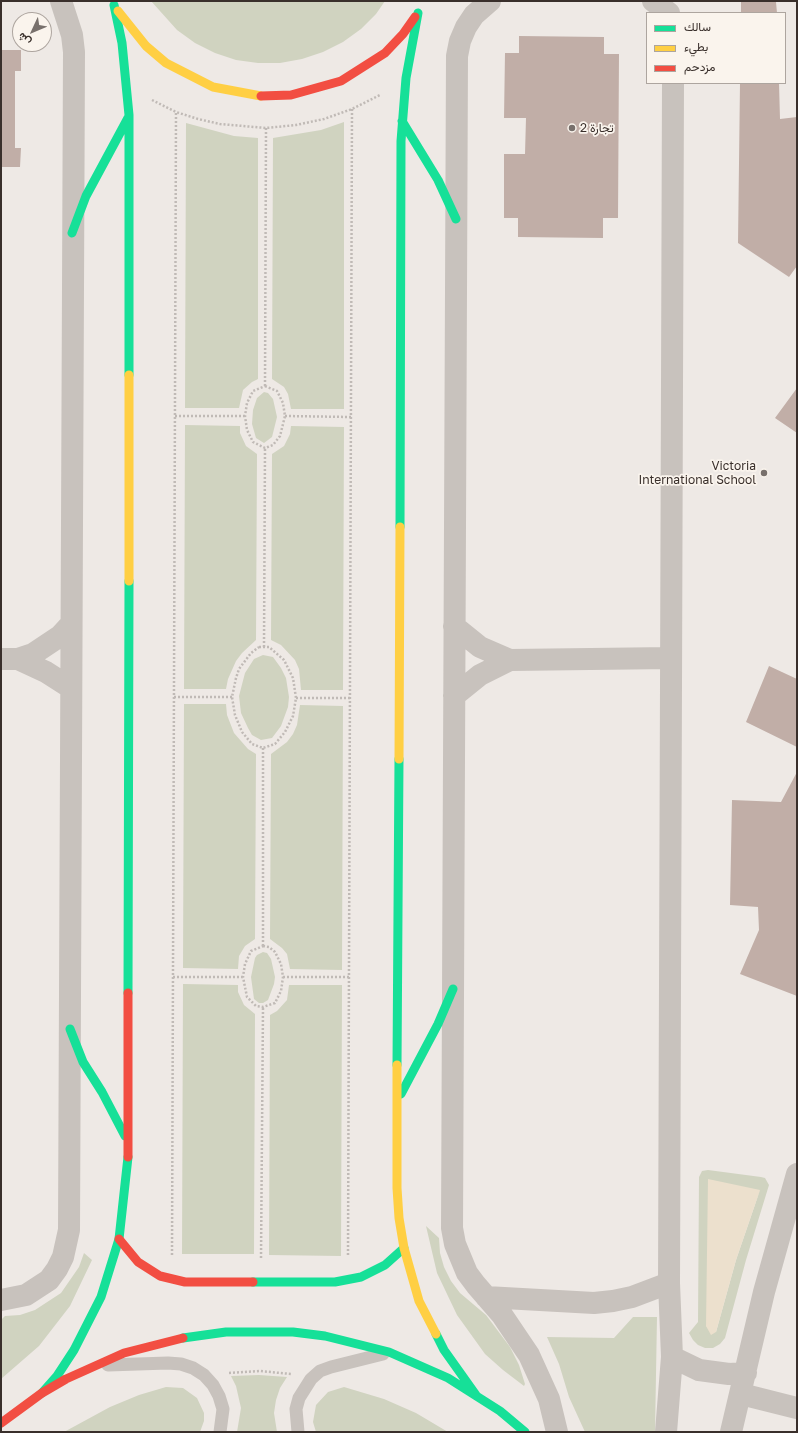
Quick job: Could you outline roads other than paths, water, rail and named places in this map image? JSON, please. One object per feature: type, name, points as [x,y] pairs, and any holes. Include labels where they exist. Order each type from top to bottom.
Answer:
[{"type":"street","points":[[1,1300],[26,1295],[38,1289],[49,1280],[57,1269],[67,1244],[70,1029],[72,233],[74,52],[72,35],[62,1]]},
{"type":"street","points":[[490,1],[474,15],[466,27],[460,41],[457,56],[452,1228],[460,1258],[467,1272],[517,1334],[529,1355],[549,1399],[557,1432]]},
{"type":"street","points":[[653,1],[668,12]]},
{"type":"street","points":[[674,1],[674,12]]},
{"type":"street","points":[[113,3],[129,26],[146,46],[166,63],[213,87],[239,93],[264,96],[291,95],[316,89],[346,78],[364,68],[385,53],[403,34],[420,10],[406,78],[402,122],[397,1188],[399,1218],[404,1248],[419,1301],[444,1350],[476,1395]]},
{"type":"street","points":[[42,1393],[58,1376],[88,1324],[103,1290],[119,1239],[126,1190],[129,116],[122,43],[113,3]]},
{"type":"street","points":[[666,1432],[672,1357],[669,1283],[674,84]]},
{"type":"street","points":[[72,233],[86,196],[129,116]]},
{"type":"street","points":[[402,122],[438,180],[456,219]]},
{"type":"street","points":[[10,659],[33,654],[47,646],[71,624]]},
{"type":"street","points":[[454,626],[480,647],[510,660],[671,658]]},
{"type":"street","points":[[10,659],[46,672],[71,688]]},
{"type":"street","points":[[454,696],[480,675],[510,660]]},
{"type":"street","points":[[398,1103],[406,1081],[438,1024],[453,989]]},
{"type":"street","points":[[70,1029],[83,1062],[106,1097],[127,1141]]},
{"type":"street","points":[[731,1432],[764,1292],[797,1174]]},
{"type":"street","points":[[119,1239],[138,1262],[148,1270],[160,1276],[185,1282],[335,1282],[361,1277],[373,1272],[404,1248]]},
{"type":"street","points":[[486,1297],[600,1302],[632,1297],[669,1283]]},
{"type":"street","points":[[1,1423],[42,1393],[91,1366],[124,1353],[157,1343],[191,1336],[226,1332],[293,1332],[351,1342],[389,1352],[448,1378],[476,1395],[525,1432]]},
{"type":"street","points":[[672,1357],[684,1365],[699,1370],[729,1374],[746,1373]]},
{"type":"street","points":[[741,1394],[797,1408]]},
{"type":"lane","points":[[298,1432],[296,1409],[299,1398],[311,1378],[320,1371],[331,1367],[389,1352]]},
{"type":"lane","points":[[91,1366],[168,1363],[181,1364],[193,1368],[204,1375],[220,1396],[223,1409],[220,1432]]},
{"type":"place","name":"تجارة 2","points":[[572,128]]},
{"type":"place","name":"Victoria International School","points":[[764,473]]}]
